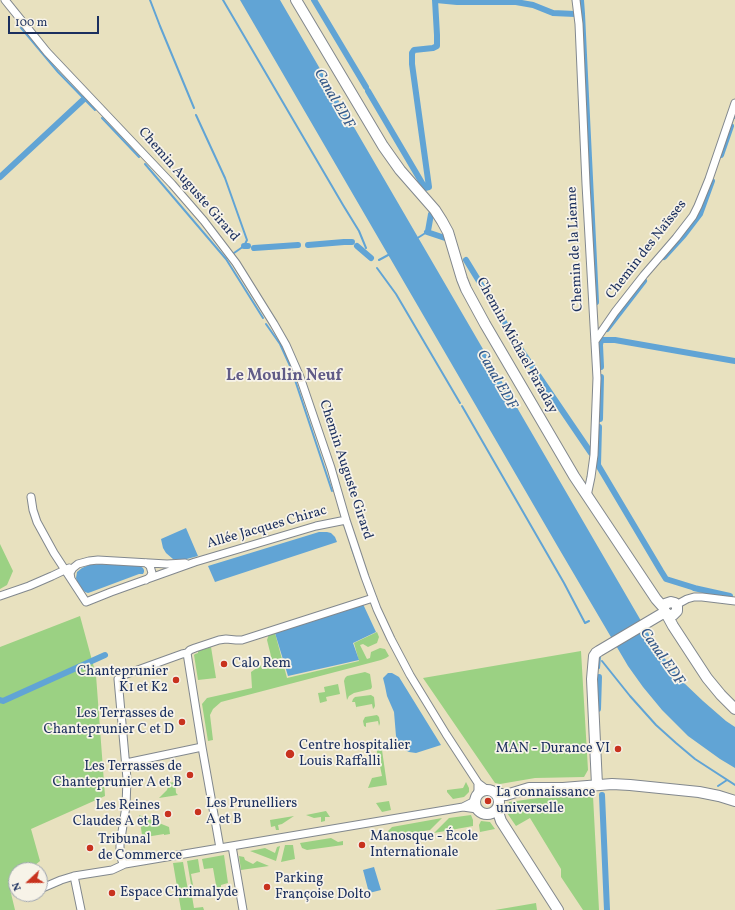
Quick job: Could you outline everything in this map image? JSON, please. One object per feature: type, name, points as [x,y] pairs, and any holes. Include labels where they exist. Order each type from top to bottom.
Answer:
[{"type":"main road","name":"Chemin Michael Faraday","points":[[296,0],[383,146],[400,170],[445,225],[462,279],[471,298],[562,456],[644,581],[668,610]]},
{"type":"main road","points":[[597,785],[592,679],[594,654],[668,610],[673,626],[687,648],[711,683],[735,709]]},
{"type":"main road","points":[[558,910],[501,821],[498,803],[493,791],[479,795],[483,814],[498,803],[529,788],[563,788],[612,784],[630,785],[699,792],[735,801]]},
{"type":"street","name":"Chemin Auguste Girard","points":[[5,0],[47,52],[172,184],[204,222],[240,269],[276,327],[300,377],[336,484],[346,520],[373,598],[390,639],[442,727],[479,795]]},
{"type":"street","name":"Chemin de la Lienne","points":[[576,0],[579,24],[585,169],[597,378],[596,427],[592,477],[587,496]]},
{"type":"street","name":"Chemin des Naïsses","points":[[595,341],[639,281],[676,238],[695,212],[709,179],[735,103]]},
{"type":"street","points":[[31,497],[37,522],[72,582]]},
{"type":"street","name":"Allée Jacques Chirac","points":[[72,582],[86,602],[195,562],[316,526],[346,520]]},
{"type":"street","name":"Allée Jacques Chirac","points":[[0,596],[29,586],[78,564],[89,561],[98,560],[175,564],[195,562]]},
{"type":"street","points":[[146,563],[150,566],[152,573],[146,580]]},
{"type":"street","points":[[72,582],[70,576],[71,571],[78,564]]},
{"type":"street","points":[[668,610],[683,601],[694,597],[735,601]]},
{"type":"street","points":[[123,864],[120,854],[120,845],[126,806],[127,779],[118,678],[219,640],[242,640],[373,598]]},
{"type":"street","points":[[187,653],[220,848]]},
{"type":"street","points":[[126,763],[202,747]]},
{"type":"street","points":[[48,885],[74,876],[112,870],[123,864],[463,807],[479,795]]},
{"type":"street","points":[[232,846],[243,910]]},
{"type":"street","points":[[74,876],[81,910]]},
{"type":"green space","points":[[0,544],[13,571],[7,585],[0,589]]},
{"type":"green space","points":[[80,616],[96,675],[105,796],[31,829],[40,861],[8,862],[8,902],[13,902],[15,910],[0,910],[0,647]]},
{"type":"green space","points":[[377,632],[379,637],[377,643],[368,647],[363,644],[360,645],[367,659],[370,658],[371,652],[380,648],[385,649],[389,656],[386,658],[221,702],[213,709],[210,715],[213,740],[208,741],[202,704],[207,698],[252,688],[251,672],[261,665],[262,669],[265,669],[271,661],[267,640],[269,634],[275,633],[287,678],[359,661],[354,643]]},
{"type":"green space","points":[[211,647],[216,678],[198,680],[194,655],[198,653],[198,651]]},
{"type":"green space","points":[[581,651],[588,770],[584,777],[535,778],[500,784],[495,783],[423,678]]},
{"type":"green space","points":[[365,672],[370,674],[371,689],[354,693],[349,696],[347,700],[344,681],[345,678],[347,676]]},
{"type":"green space","points":[[338,684],[340,694],[326,697],[327,701],[320,703],[318,693],[325,692],[324,687]]},
{"type":"green space","points":[[371,695],[374,697],[375,706],[373,709],[372,704],[356,707],[355,702],[352,702],[355,697]]},
{"type":"green space","points":[[377,715],[379,717],[379,726],[378,721],[366,723],[366,727],[364,726],[363,721],[365,717]]},
{"type":"green space","points":[[376,747],[382,750],[387,785],[368,788],[372,778],[382,776]]},
{"type":"green space","points":[[175,782],[176,793],[178,795],[159,798],[167,790],[168,783]]},
{"type":"green space","points":[[466,782],[469,792],[464,797],[453,799],[447,792],[447,790],[463,788]]},
{"type":"green space","points":[[593,796],[599,910],[583,910],[561,877],[561,869],[530,818],[516,826],[507,813],[507,809],[509,802],[538,798]]},
{"type":"green space","points":[[389,801],[391,810],[382,812],[376,803]]},
{"type":"green space","points":[[326,811],[330,817],[325,817],[325,821],[321,822],[321,817],[314,818],[306,815]]},
{"type":"green space","points":[[139,815],[169,827],[170,834],[146,837],[145,835],[142,835]]},
{"type":"green space","points":[[471,815],[473,826],[434,833],[449,818]]},
{"type":"green space","points":[[294,816],[278,825],[279,830],[276,830],[275,826],[271,827],[270,820]]},
{"type":"green space","points":[[442,818],[430,830],[382,838],[381,835],[385,834],[392,827]]},
{"type":"green space","points":[[481,821],[490,822],[495,829],[480,832],[479,825]]},
{"type":"green space","points":[[331,838],[338,842],[343,841],[343,845],[307,850],[302,848],[300,843]]},
{"type":"green space","points":[[285,845],[293,845],[295,859],[281,862]]},
{"type":"green space","points":[[280,846],[276,861],[250,851],[265,848],[275,853],[277,847]]},
{"type":"green space","points":[[224,855],[228,883],[221,885],[221,890],[216,889],[217,887],[213,886],[216,885],[213,868],[204,869],[202,859]]},
{"type":"green space","points":[[239,856],[244,857],[245,860],[253,864],[257,861],[269,866],[241,870]]},
{"type":"green space","points":[[198,859],[200,872],[191,874],[195,896],[193,896],[187,861]]},
{"type":"green space","points":[[183,862],[189,896],[192,896],[194,908],[203,907],[204,910],[181,910],[173,863]]},
{"type":"green space","points":[[536,903],[537,910],[495,910]]},
{"type":"water","name":"Canal EDF","points":[[240,0],[280,0],[651,638],[683,682],[726,721],[735,727],[735,768],[688,736],[662,710],[628,666]]},
{"type":"water","points":[[186,528],[198,556],[183,560],[173,559],[163,548],[161,539]]},
{"type":"water","points":[[319,532],[331,533],[337,542],[215,582],[208,566]]},
{"type":"water","points":[[100,564],[140,566],[143,568],[144,572],[143,574],[139,574],[91,592],[85,592],[79,586],[76,578],[77,572],[89,565]]},
{"type":"water","points":[[363,604],[376,632],[353,643],[359,660],[288,676],[275,633]]},
{"type":"water","points":[[388,673],[392,673],[399,677],[441,745],[416,753],[405,750],[399,743],[396,736],[394,712],[387,696],[383,678]]},
{"type":"water","points":[[374,867],[381,890],[369,893],[363,870]]},
{"type":"waterway","points":[[150,0],[194,108]]},
{"type":"waterway","points":[[223,0],[359,231],[366,248]]},
{"type":"waterway","points":[[314,0],[366,87]]},
{"type":"waterway","points":[[368,91],[425,188],[429,187],[412,64],[412,53],[414,50],[433,48],[437,46],[435,0]]},
{"type":"waterway","points":[[436,0],[457,2],[516,2],[533,5],[553,13],[575,14]]},
{"type":"waterway","points":[[581,0],[596,302]]},
{"type":"waterway","points":[[17,23],[58,72],[95,110]]},
{"type":"waterway","points":[[0,177],[84,99]]},
{"type":"waterway","points":[[196,115],[225,178],[247,240],[244,246],[234,253]]},
{"type":"waterway","points":[[102,118],[139,157]]},
{"type":"waterway","points":[[721,155],[731,126]]},
{"type":"waterway","points":[[145,164],[226,259],[263,318]]},
{"type":"waterway","points":[[664,257],[684,235],[700,214],[712,181]]},
{"type":"waterway","points":[[431,214],[427,232],[445,238]]},
{"type":"waterway","points":[[416,239],[427,232]]},
{"type":"waterway","points":[[308,245],[352,242]]},
{"type":"waterway","points":[[254,248],[298,245]]},
{"type":"waterway","points":[[357,246],[371,258]]},
{"type":"waterway","points":[[379,260],[390,254]]},
{"type":"waterway","points":[[466,260],[523,353],[591,453]]},
{"type":"waterway","points":[[377,268],[396,294],[460,403]]},
{"type":"waterway","points":[[607,329],[644,281]]},
{"type":"waterway","points":[[266,324],[280,344],[291,368],[332,491]]},
{"type":"waterway","points":[[601,367],[601,340],[615,340],[735,361]]},
{"type":"waterway","points":[[600,419],[601,377]]},
{"type":"waterway","points":[[462,406],[564,583],[585,623],[589,621]]},
{"type":"waterway","points":[[599,427],[598,465],[661,571],[666,579],[695,588]]},
{"type":"waterway","points":[[351,546],[357,563]]},
{"type":"waterway","points":[[694,588],[730,596]]},
{"type":"waterway","points":[[0,700],[3,701],[105,655]]},
{"type":"waterway","points":[[599,668],[600,657]]},
{"type":"waterway","points":[[602,661],[656,725],[695,759],[735,785]]},
{"type":"waterway","points":[[598,709],[599,677]]},
{"type":"waterway","points":[[718,786],[727,780]]},
{"type":"waterway","points":[[602,795],[607,910]]},
{"type":"place","name":"Calo Rem","points":[[224,664]]},
{"type":"place","name":"Chanteprunier K1 et K2","points":[[176,680]]},
{"type":"place","name":"Les Terrasses de Chanteprunier C et D","points":[[182,722]]},
{"type":"place","name":"MAN - Durance VI","points":[[618,749]]},
{"type":"place","name":"Centre hospitalier Louis Raffalli","points":[[290,754]]},
{"type":"place","name":"Les Terrasses de Chanteprunier A et B","points":[[190,775]]},
{"type":"place","name":"La connaissance universelle","points":[[488,801]]},
{"type":"place","name":"Les Prunelliers A et B","points":[[198,812]]},
{"type":"place","name":"Les Reines Claudes A et B","points":[[168,814]]},
{"type":"place","name":"Manosque - École Internationale","points":[[362,845]]},
{"type":"place","name":"Tribunal de Commerce","points":[[90,848]]},
{"type":"place","name":"Parking Françoise Dolto","points":[[267,887]]},
{"type":"place","name":"Espace Chrimalyde","points":[[112,893]]},
{"type":"district","name":"Le Moulin Neuf","points":[[284,377]]}]
